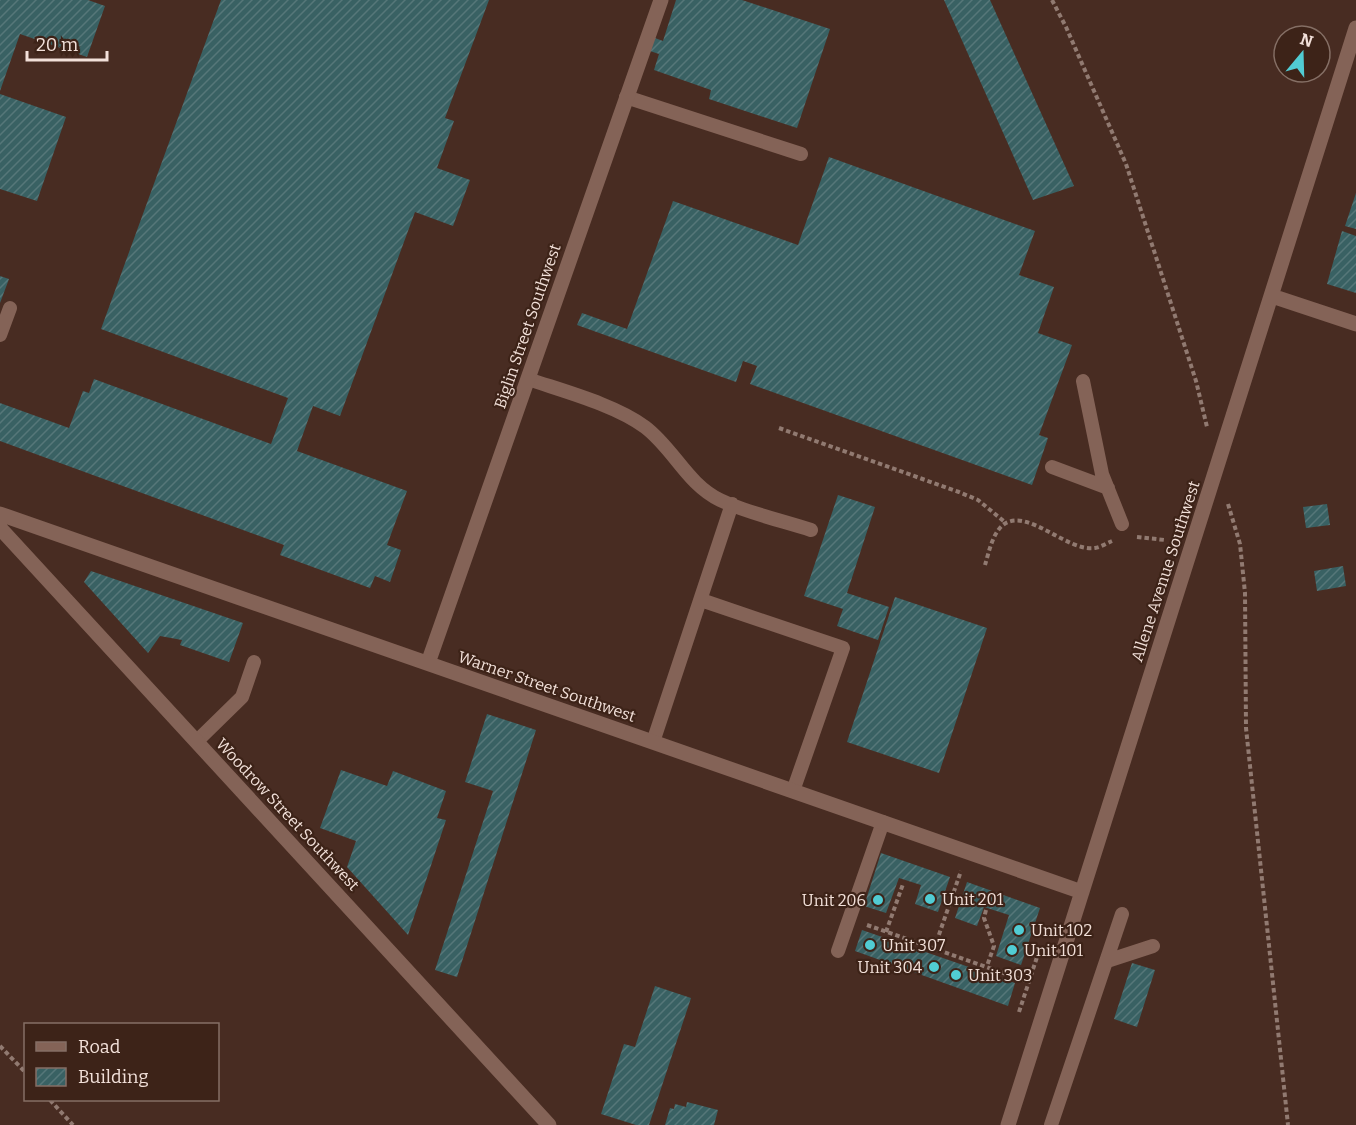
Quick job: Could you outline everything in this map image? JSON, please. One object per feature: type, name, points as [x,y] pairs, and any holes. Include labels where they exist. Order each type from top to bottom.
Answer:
[{"type":"street","name":"Biglin Street Southwest","points":[[428,663],[661,0]]},
{"type":"street","name":"Allene Avenue Southwest","points":[[1008,1125],[1356,28]]},
{"type":"street","points":[[1272,296],[1356,324]]},
{"type":"street","name":"Warner Street Southwest","points":[[0,514],[1082,892]]},
{"type":"street","name":"Woodrow Street Southwest","points":[[0,528],[549,1125]]},
{"type":"lane","points":[[627,97],[801,154]]},
{"type":"lane","points":[[0,335],[10,308]]},
{"type":"lane","points":[[528,379],[618,411],[644,426],[665,444],[683,470],[701,488],[720,500],[811,530]]},
{"type":"lane","points":[[1083,381],[1102,474],[1124,532]]},
{"type":"lane","points":[[1052,467],[1108,488]]},
{"type":"lane","points":[[653,742],[732,504]]},
{"type":"lane","points":[[701,600],[843,648],[793,791]]},
{"type":"lane","points":[[197,741],[242,697],[254,662]]},
{"type":"lane","points":[[838,951],[883,822]]},
{"type":"lane","points":[[1052,1125],[1122,914]]},
{"type":"lane","points":[[1107,961],[1153,946]]},
{"type":"path","points":[[1052,0],[1126,164],[1196,381],[1207,425]]},
{"type":"path","points":[[779,428],[968,496],[985,505],[1006,523]]},
{"type":"path","points":[[1225,495],[1240,544],[1245,593],[1245,728],[1288,1125]]},
{"type":"path","points":[[985,564],[994,538],[1006,523],[1017,520],[1079,547],[1098,548],[1124,532],[1165,540]]},
{"type":"path","points":[[934,949],[962,868]]},
{"type":"path","points":[[886,932],[903,884]]},
{"type":"path","points":[[986,910],[984,918],[994,946],[987,967]]},
{"type":"path","points":[[849,918],[1029,982]]},
{"type":"path","points":[[1019,1012],[1042,941]]},
{"type":"path","points":[[0,1046],[24,1072]]},
{"type":"path","points":[[51,1101],[73,1125]]},
{"type":"building","points":[[0,0],[88,0],[105,6],[87,57],[20,34],[0,91]]},
{"type":"building","points":[[221,0],[489,0],[445,118],[454,121],[437,168],[470,180],[453,226],[415,212],[340,416],[313,406],[297,451],[407,491],[387,545],[401,550],[390,582],[375,576],[370,588],[280,555],[284,545],[0,441],[0,403],[69,428],[83,391],[89,393],[94,379],[271,444],[288,398],[101,329]]},
{"type":"building","points":[[676,0],[742,0],[830,29],[797,128],[709,99],[711,90],[654,70],[659,54],[650,51],[655,38],[663,41]]},
{"type":"building","points":[[944,0],[990,0],[1074,186],[1033,200]]},
{"type":"building","points":[[0,94],[66,117],[37,201],[0,189]]},
{"type":"building","points":[[829,157],[1035,231],[1019,275],[1054,287],[1038,333],[1072,345],[1039,435],[1048,438],[1032,485],[750,384],[757,366],[743,361],[736,382],[577,325],[582,313],[627,329],[673,201],[798,245]]},
{"type":"building","points":[[1356,193],[1356,229],[1345,226]]},
{"type":"building","points":[[1342,231],[1356,236],[1356,293],[1327,284]]},
{"type":"building","points":[[0,276],[9,279],[0,303]]},
{"type":"building","points":[[838,495],[875,507],[847,593],[889,607],[878,640],[837,626],[843,609],[804,596]]},
{"type":"building","points":[[1327,504],[1330,525],[1306,528],[1303,507]]},
{"type":"building","points":[[1343,566],[1346,586],[1317,591],[1314,571]]},
{"type":"building","points":[[91,571],[243,623],[229,662],[180,645],[182,640],[160,636],[148,653],[84,582]]},
{"type":"building","points":[[895,597],[987,628],[939,773],[847,742]]},
{"type":"building","points":[[487,714],[536,730],[457,977],[435,970],[493,791],[465,782]]},
{"type":"building","points":[[341,770],[387,786],[393,771],[446,791],[437,818],[446,820],[408,935],[347,867],[356,841],[320,828]]},
{"type":"building","points":[[881,853],[950,877],[938,912],[915,904],[921,885],[899,878],[886,913],[864,906]]},
{"type":"building","points":[[967,882],[1040,908],[1021,965],[996,956],[1009,915],[984,907],[977,926],[955,918]]},
{"type":"building","points":[[862,930],[1015,983],[1008,1006],[855,951]]},
{"type":"building","points":[[1132,963],[1155,970],[1137,1027],[1114,1019]]},
{"type":"building","points":[[655,986],[691,998],[649,1125],[636,1125],[601,1114],[624,1044],[635,1047]]},
{"type":"building","points":[[687,1102],[718,1110],[714,1125],[665,1125],[670,1108],[674,1109],[675,1104],[686,1107]]},
{"type":"place","name":"Unit 201","points":[[930,899]]},
{"type":"place","name":"Unit 206","points":[[878,900]]},
{"type":"place","name":"Unit 102","points":[[1019,930]]},
{"type":"place","name":"Unit 307","points":[[870,945]]},
{"type":"place","name":"Unit 101","points":[[1012,950]]},
{"type":"place","name":"Unit 304","points":[[934,967]]},
{"type":"place","name":"Unit 303","points":[[956,975]]}]
